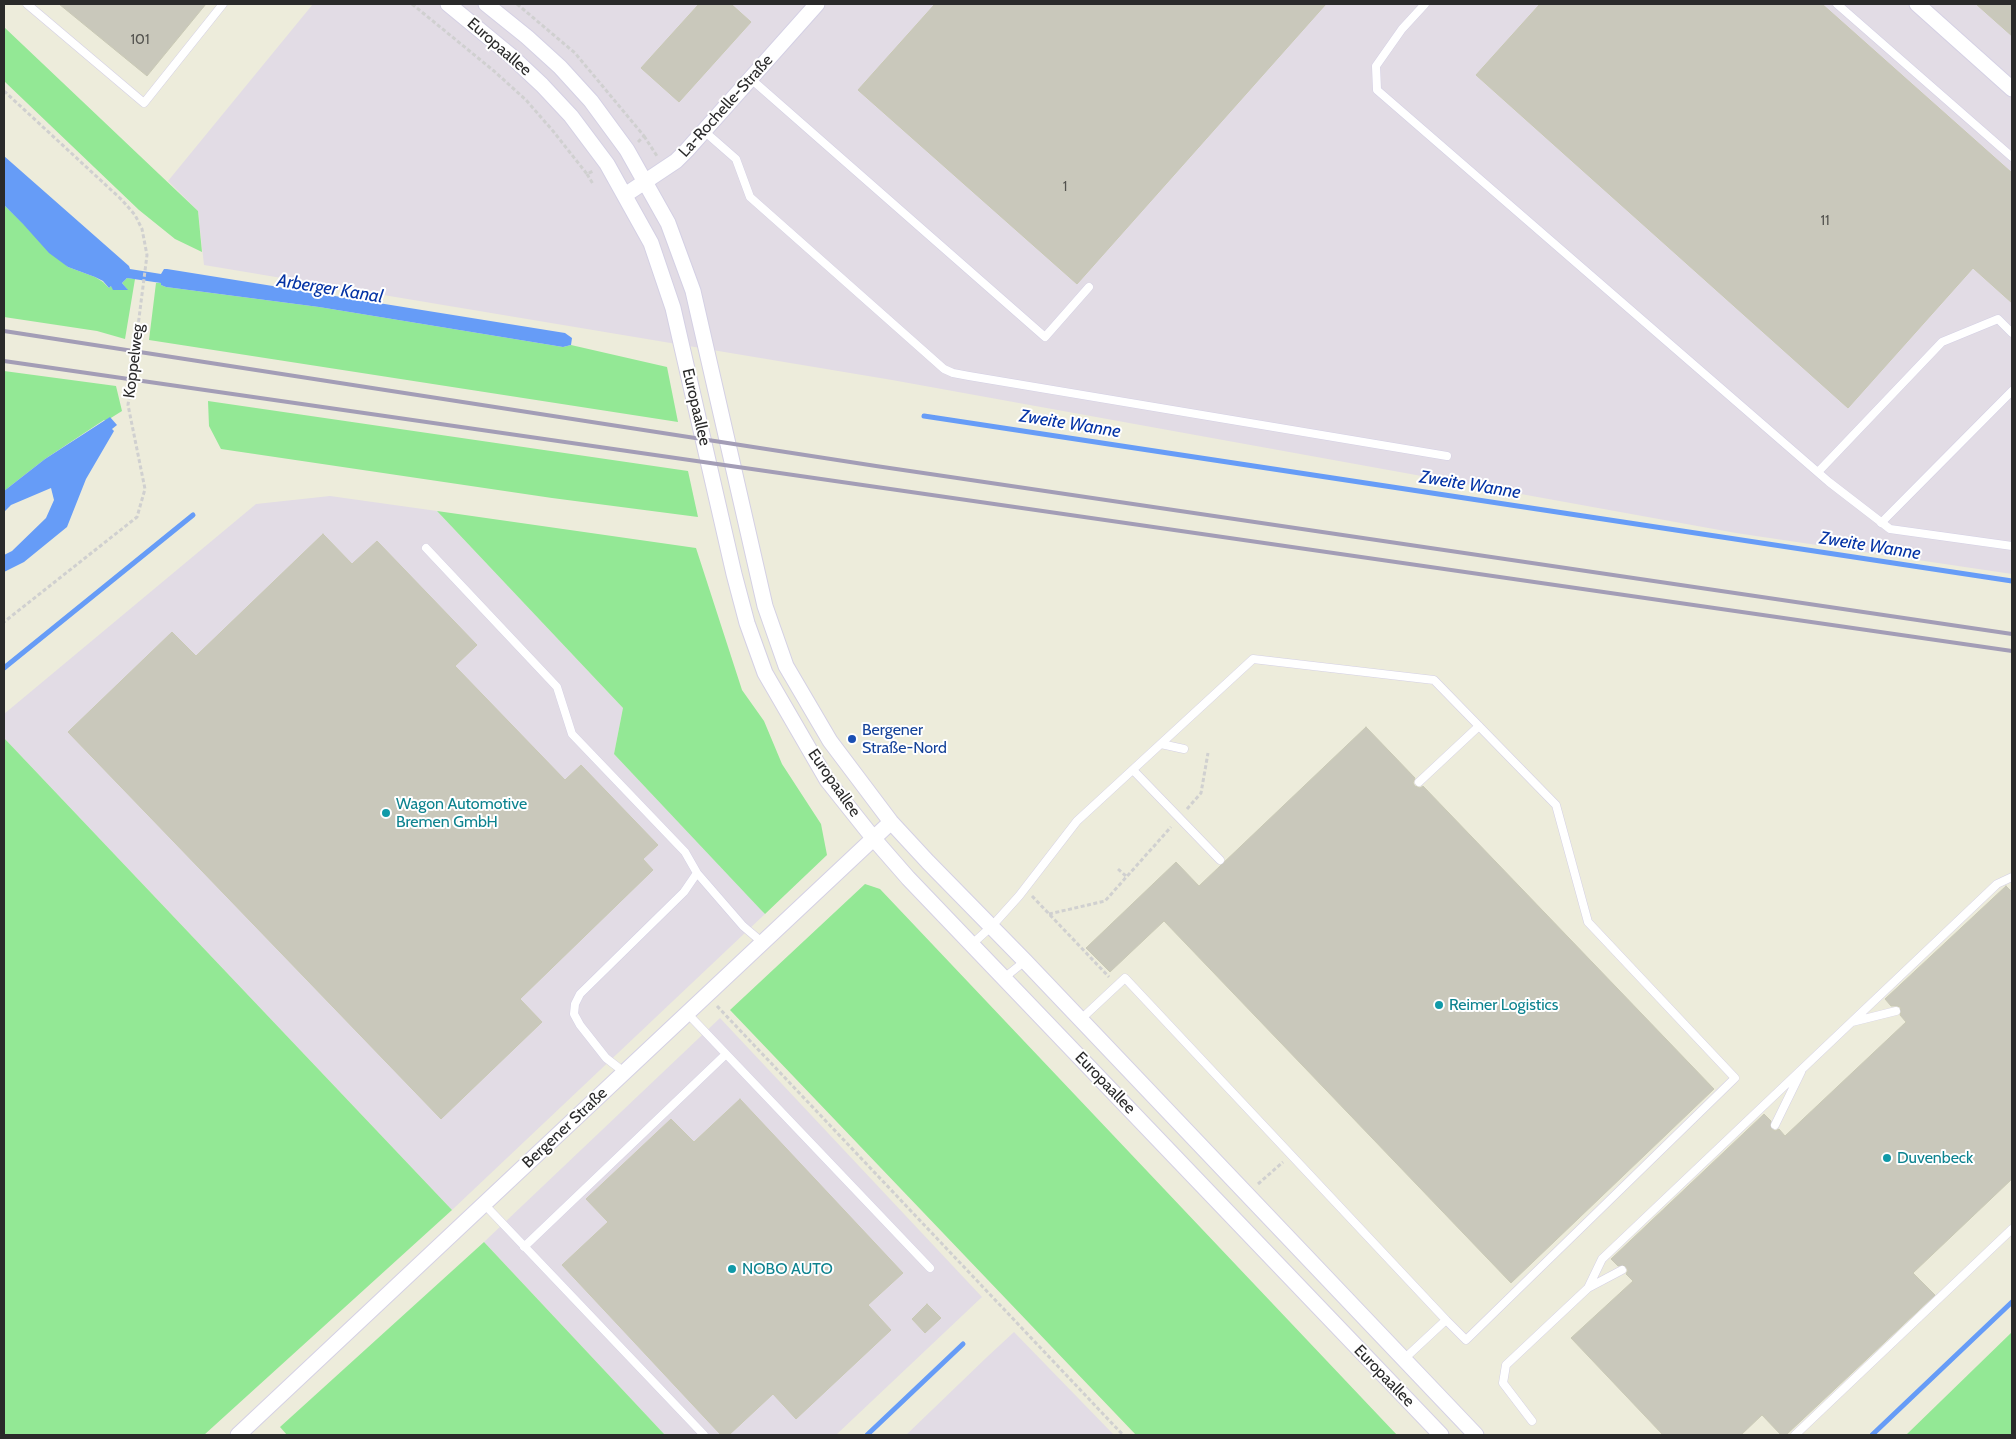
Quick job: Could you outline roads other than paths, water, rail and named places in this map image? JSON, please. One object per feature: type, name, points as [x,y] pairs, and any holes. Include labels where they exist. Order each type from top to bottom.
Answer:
[{"type":"street","name":"Europaallee","points":[[448,4],[542,84],[571,116],[607,164],[651,243],[673,308],[747,623],[765,673],[827,780],[874,839],[971,945],[1441,1435]]},
{"type":"street","name":"Europaallee","points":[[486,4],[560,67],[591,101],[627,150],[668,224],[693,291],[765,606],[786,666],[830,741],[892,822],[1476,1435]]},
{"type":"street","name":"La-Rochelle-Straße","points":[[625,195],[676,161],[817,4]]},
{"type":"street","points":[[1917,4],[2012,89]]},
{"type":"street","name":"Bergener Straße","points":[[238,1435],[892,822]]},
{"type":"lane","points":[[27,4],[144,102],[223,4]]},
{"type":"lane","points":[[1425,4],[1402,29],[1376,66],[1377,90],[1818,472],[1881,523],[1890,529],[2012,546]]},
{"type":"lane","points":[[1838,4],[2012,157]]},
{"type":"lane","points":[[751,79],[1045,337],[1089,287]]},
{"type":"lane","points":[[704,131],[736,159],[750,197],[944,370],[969,376],[1448,456]]},
{"type":"lane","points":[[1818,472],[1942,342],[1998,319],[2012,333]]},
{"type":"lane","points":[[1881,523],[2012,391]]},
{"type":"lane","points":[[426,548],[557,687],[572,734],[685,852],[697,873],[743,926],[762,942]]},
{"type":"lane","points":[[971,945],[992,926],[1024,889],[1077,821],[1253,659],[1434,680],[1556,806],[1588,922],[1735,1078],[1466,1340],[1125,978],[1080,1020]]},
{"type":"lane","points":[[1419,782],[1479,726]]},
{"type":"lane","points":[[1161,744],[1184,749]]},
{"type":"lane","points":[[1133,770],[1220,860]]},
{"type":"lane","points":[[624,1072],[606,1058],[580,1025],[574,1014],[575,1004],[580,994],[684,892],[697,873]]},
{"type":"lane","points":[[1588,1288],[1602,1258],[1996,884],[2012,877]]},
{"type":"lane","points":[[1004,978],[1025,961]]},
{"type":"lane","points":[[1849,1023],[1896,1011]]},
{"type":"lane","points":[[687,1013],[930,1268]]},
{"type":"lane","points":[[524,1247],[726,1054]]},
{"type":"lane","points":[[1775,1126],[1804,1066]]},
{"type":"lane","points":[[484,1204],[704,1435]]},
{"type":"lane","points":[[1795,1435],[2012,1229]]},
{"type":"lane","points":[[1532,1420],[1503,1383],[1506,1365],[1588,1288],[1622,1270]]},
{"type":"lane","points":[[1403,1360],[1446,1320]]},
{"type":"water","points":[[4,156],[129,266],[130,269],[161,274],[164,269],[167,269],[565,333],[572,338],[571,345],[563,347],[319,307],[166,287],[161,285],[161,283],[127,278],[122,283],[128,290],[113,290],[111,286],[109,288],[103,281],[68,267],[49,253],[4,205]]},
{"type":"water","points":[[110,417],[117,425],[112,429],[114,431],[86,479],[67,527],[24,562],[4,572],[4,555],[12,551],[46,518],[54,500],[51,488],[11,505],[4,512],[4,491],[45,459]]},
{"type":"waterway","name":"Zweite Wanne","points":[[924,416],[2012,581]]},
{"type":"waterway","points":[[4,668],[193,515]]},
{"type":"waterway","points":[[1872,1435],[2012,1302]]},
{"type":"waterway","points":[[867,1435],[963,1344]]},
{"type":"railway","points":[[4,331],[876,466],[2012,634]]},
{"type":"railway","points":[[4,361],[2012,651]]},
{"type":"place","name":"Bergener Straße-Nord","points":[[852,739]]},
{"type":"place","name":"Wagon Automotive Bremen GmbH","points":[[386,813]]},
{"type":"place","name":"Reimer Logistics","points":[[1439,1005]]},
{"type":"place","name":"Duvenbeck","points":[[1887,1158]]},
{"type":"place","name":"NOBO AUTO","points":[[732,1269]]},
{"type":"water label","name":"Arberger Kanal","points":[[330,289]]}]
